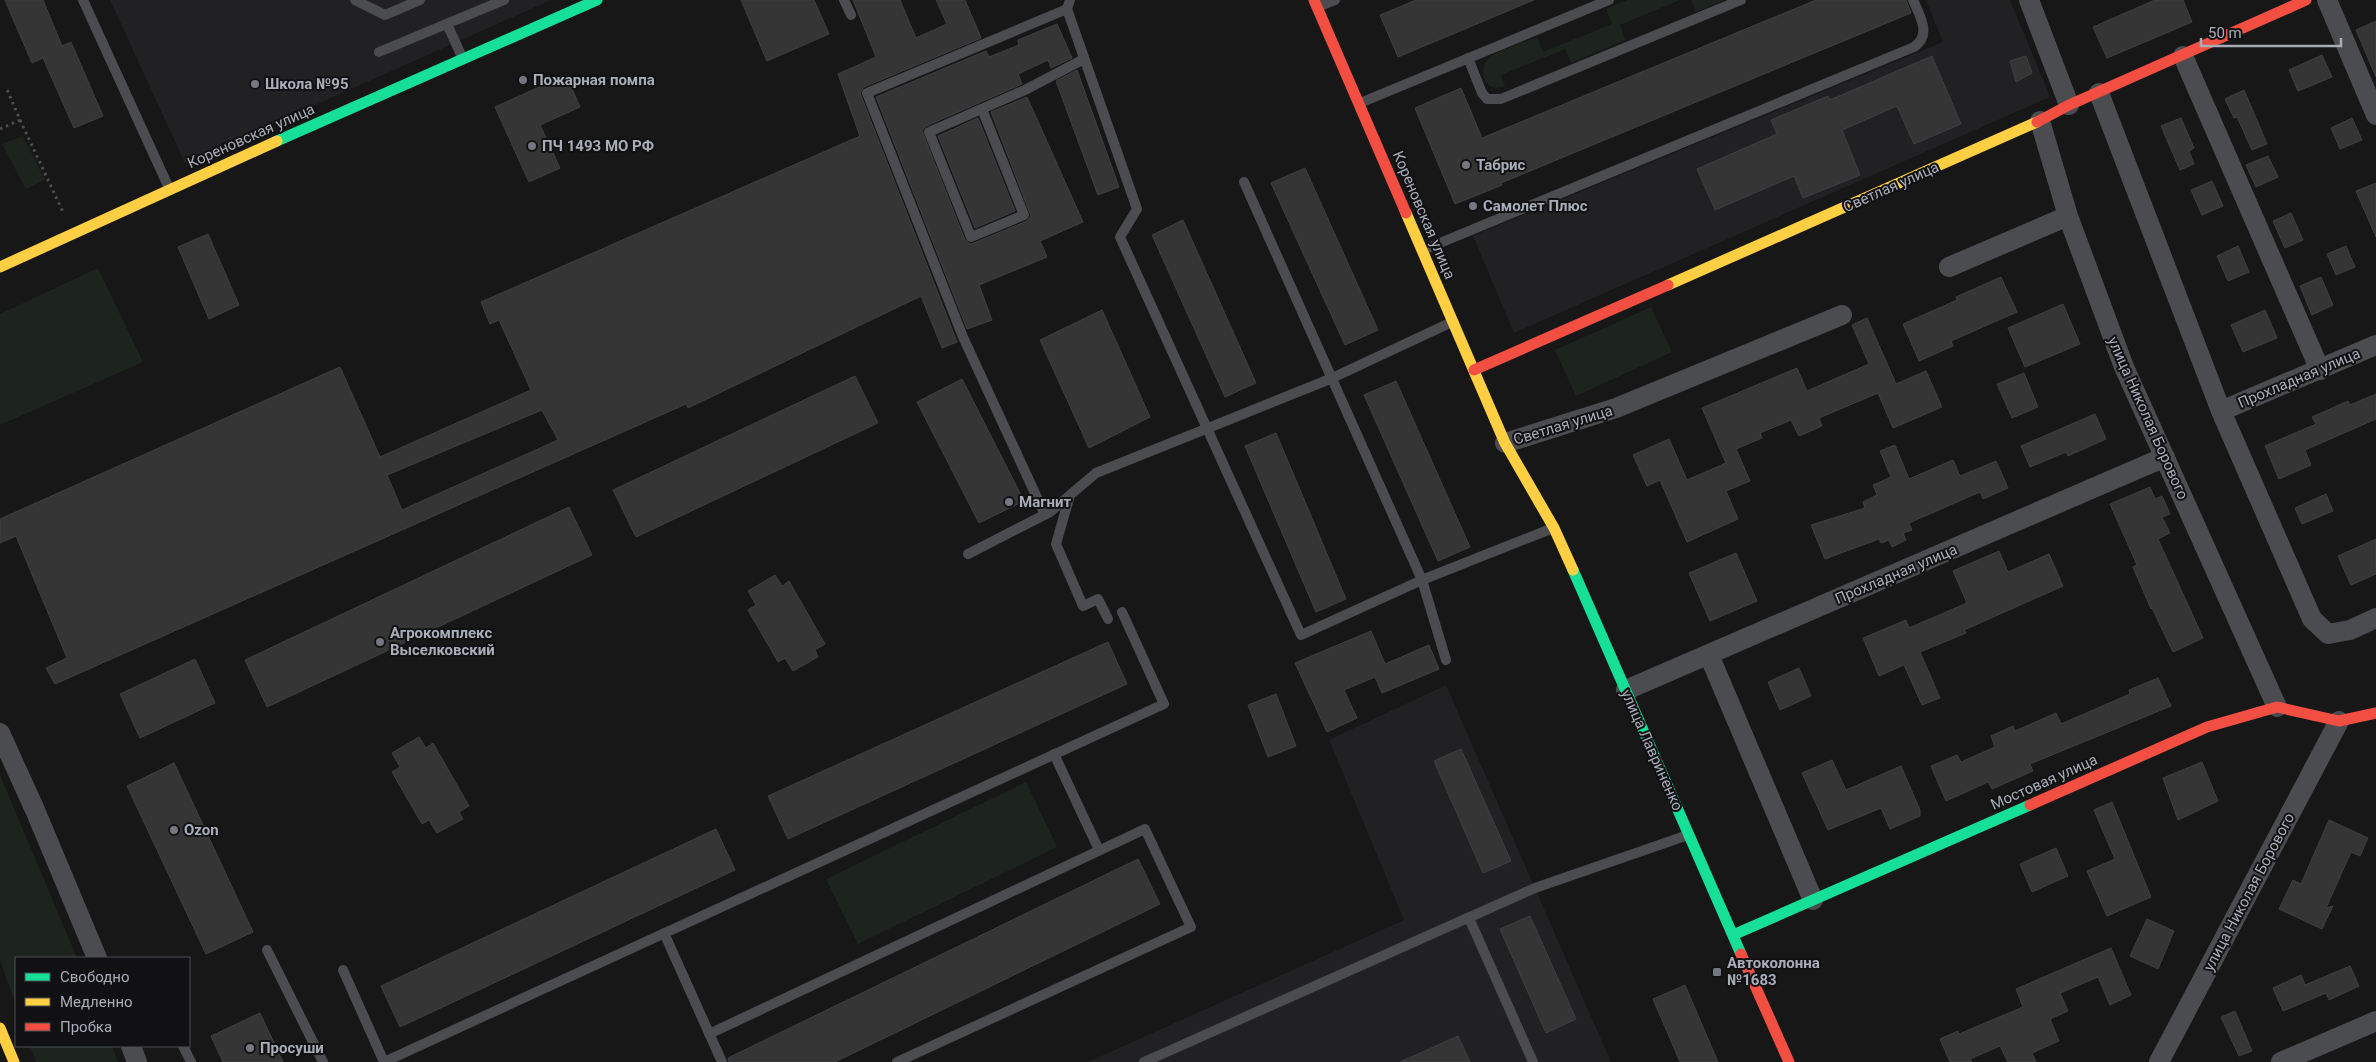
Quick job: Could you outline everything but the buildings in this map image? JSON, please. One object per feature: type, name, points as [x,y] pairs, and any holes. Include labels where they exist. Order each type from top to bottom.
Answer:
[{"type":"main road","name":"Кореновская улица","points":[[0,267],[169,189],[597,0]]},
{"type":"main road","name":"Светлая улица","points":[[1474,370],[2040,121],[2069,105],[2306,0]]},
{"type":"main road","name":"Кореновская улица","points":[[1316,4],[1505,443]]},
{"type":"main road","name":"улица Лавриненко","points":[[1505,443],[1554,528],[1789,1062]]},
{"type":"main road","points":[[2277,707],[2339,722],[2376,713]]},
{"type":"main road","name":"Мостовая улица","points":[[1733,935],[2207,728],[2277,707]]},
{"type":"main road","points":[[0,1028],[14,1062]]},
{"type":"street","points":[[2029,0],[2069,105]]},
{"type":"street","points":[[2327,0],[2376,115]]},
{"type":"street","points":[[2183,56],[2320,370]]},
{"type":"street","points":[[2099,93],[2221,411],[2312,619],[2328,634],[2350,630],[2376,618]]},
{"type":"street","name":"улица Николая Борового","points":[[2040,121],[2068,216],[2124,367],[2277,707]]},
{"type":"street","points":[[1949,267],[2068,216]]},
{"type":"street","name":"Светлая улица","points":[[1505,443],[1616,408],[1842,315]]},
{"type":"street","name":"Прохладная улица","points":[[2221,411],[2376,345]]},
{"type":"street","name":"Прохладная улица","points":[[1626,690],[2165,457]]},
{"type":"street","points":[[1709,654],[1813,900]]},
{"type":"street","name":"улица Николая Борового","points":[[2159,1062],[2339,722]]},
{"type":"street","points":[[0,733],[35,810],[97,957]]},
{"type":"street","points":[[2282,1062],[2376,1021]]},
{"type":"street","points":[[131,1047],[137,1062]]},
{"type":"lane","points":[[83,0],[169,189]]},
{"type":"lane","points":[[355,0],[385,15],[420,0]]},
{"type":"lane","points":[[379,52],[504,0]]},
{"type":"lane","points":[[844,0],[851,15]]},
{"type":"lane","points":[[1316,4],[1335,0]]},
{"type":"lane","points":[[1359,104],[1609,0]]},
{"type":"lane","points":[[1468,58],[1482,93],[1487,99],[1500,100],[1741,0]]},
{"type":"lane","points":[[1422,250],[1914,47],[1921,42],[1924,33],[1923,23],[1914,0]]},
{"type":"lane","points":[[1045,515],[963,337],[867,93],[1068,4],[1084,59],[1137,209],[1120,237],[1301,635],[1422,580],[1554,528]]},
{"type":"lane","points":[[447,24],[462,58]]},
{"type":"lane","points":[[982,109],[1024,214],[971,237],[929,132],[1025,90],[1084,59]]},
{"type":"lane","points":[[1244,182],[1330,379],[1422,580],[1446,660]]},
{"type":"lane","points":[[968,554],[1045,515],[1096,473],[1330,379],[1453,322]]},
{"type":"lane","points":[[1071,494],[1056,544],[1083,606],[1098,599],[1108,619]]},
{"type":"lane","points":[[342,970],[384,1062],[1164,704],[1122,612]]},
{"type":"lane","points":[[1054,754],[1099,850]]},
{"type":"lane","points":[[709,1034],[1145,828],[1191,927],[897,1062]]},
{"type":"lane","points":[[1144,1062],[1535,888],[1689,835]]},
{"type":"lane","points":[[1469,918],[1533,1062]]},
{"type":"lane","points":[[664,933],[722,1062]]},
{"type":"lane","points":[[268,950],[323,1062]]},
{"type":"lane","points":[[184,1047],[191,1062]]},
{"type":"path","points":[[6,87],[73,233]]},
{"type":"path","points":[[0,129],[20,120]]},
{"type":"shaded area","name":"Школа №95","points":[[110,0],[551,0],[185,163]]},
{"type":"shaded area","points":[[1627,0],[1680,0],[1620,25],[1625,40],[1571,63],[1565,49],[1501,75],[1505,86],[1493,87],[1488,85],[1485,80],[1483,69],[1485,63],[1493,55],[1537,37],[1543,52],[1612,24],[1606,9]]},
{"type":"shaded area","points":[[1691,0],[1724,0],[1696,12]]},
{"type":"shaded area","points":[[1926,0],[2010,0],[2050,97],[1514,333],[1473,236],[1943,42]]},
{"type":"shaded area","points":[[23,136],[45,180],[26,189],[2,144]]},
{"type":"shaded area","points":[[98,268],[143,362],[0,425],[0,314]]},
{"type":"shaded area","points":[[1651,307],[1672,352],[1576,396],[1555,350]]},
{"type":"shaded area","points":[[1446,685],[1611,1062],[1088,1062],[1404,920],[1329,740]]},
{"type":"shaded area","points":[[0,775],[77,957],[15,957],[15,1003],[0,960]]},
{"type":"shaded area","points":[[1026,782],[1057,847],[858,944],[826,879]]},
{"type":"shaded area","points":[[30,1047],[112,1047],[118,1062],[36,1062]]},
{"type":"traffic: fast","points":[[277,141],[597,0]]},
{"type":"traffic: fast","points":[[1573,570],[1741,954]]},
{"type":"traffic: fast","points":[[1733,935],[2030,805]]},
{"type":"traffic: slow","points":[[1668,285],[2037,122]]},
{"type":"traffic: slow","points":[[0,267],[277,141]]},
{"type":"traffic: slow","points":[[1406,213],[1505,443],[1554,528],[1573,570]]},
{"type":"traffic: slow","points":[[0,1028],[14,1062]]},
{"type":"traffic: jam","points":[[1314,0],[1406,213]]},
{"type":"traffic: jam","points":[[2037,122],[2069,105],[2306,0]]},
{"type":"traffic: jam","points":[[1474,370],[1668,285]]},
{"type":"traffic: jam","points":[[2030,805],[2207,727],[2277,707],[2339,721],[2376,713]]},
{"type":"traffic: jam","points":[[1741,954],[1789,1062]]},
{"type":"place","name":"Пожарная помпа","points":[[523,80]]},
{"type":"place","name":"Школа №95","points":[[255,84]]},
{"type":"place","name":"ПЧ 1493 МО РФ","points":[[532,146]]},
{"type":"place","name":"Табрис","points":[[1466,165]]},
{"type":"place","name":"Самолет Плюс","points":[[1473,206]]},
{"type":"place","name":"Магнит","points":[[1009,502]]},
{"type":"place","name":"Агрокомплекс Выселковский","points":[[380,642]]},
{"type":"place","name":"Ozon","points":[[174,830]]},
{"type":"place","name":"Автоколонна №1683","points":[[1717,972]]},
{"type":"place","name":"Просуши","points":[[250,1048]]}]
